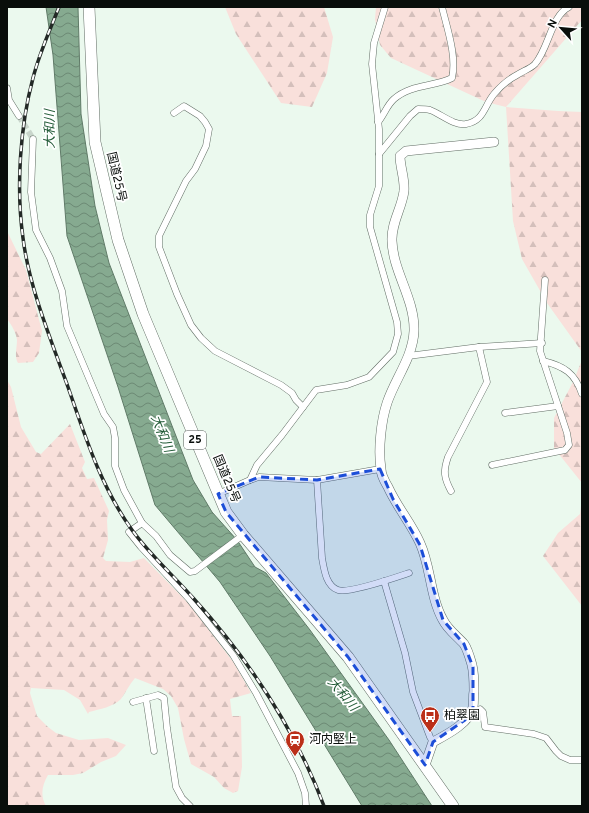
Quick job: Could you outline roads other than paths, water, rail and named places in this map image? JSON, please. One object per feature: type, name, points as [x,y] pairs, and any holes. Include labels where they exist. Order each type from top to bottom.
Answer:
[{"type":"highway","name":"国道25号","points":[[89,7],[95,142],[118,240],[142,314],[226,512],[239,539],[348,657],[453,806]]},
{"type":"street","points":[[250,480],[254,468],[282,435],[316,390],[347,385],[368,377],[393,352],[398,334],[397,322],[370,227],[370,215],[379,186],[378,122],[372,64],[374,43],[385,7]]},
{"type":"street","points":[[378,122],[390,103],[404,92],[452,78],[453,62],[442,7]]},
{"type":"street","points":[[379,154],[410,116],[418,109],[428,109],[460,124],[468,124],[479,119],[494,94],[507,82],[531,68],[536,63],[544,50],[558,17],[569,7]]},
{"type":"street","points":[[7,88],[9,100],[19,116]]},
{"type":"street","points":[[174,113],[184,106],[200,116],[209,130],[206,146],[195,168],[186,181],[159,236],[159,247],[177,294],[191,325],[206,342],[215,350],[281,385],[292,393],[303,407]]},
{"type":"street","points":[[33,139],[31,192],[36,230],[50,258],[62,291],[67,326],[104,414],[113,427],[115,466],[124,490],[142,523],[156,536],[170,555],[190,572],[195,571],[239,539]]},
{"type":"street","points":[[425,765],[433,742],[452,732],[465,720],[473,708],[474,682],[473,667],[468,652],[464,644],[451,632],[443,620],[420,545],[412,528],[393,499],[380,469],[382,429],[388,402],[408,356],[414,331],[414,317],[394,260],[392,241],[393,227],[402,202],[404,190],[400,156],[406,151],[494,142]]},
{"type":"street","points":[[492,464],[565,450],[569,445],[540,351],[542,343],[546,280]]},
{"type":"street","points":[[408,356],[479,347],[542,343]]},
{"type":"street","points":[[451,491],[447,484],[444,469],[448,457],[487,382],[479,347]]},
{"type":"street","points":[[543,361],[556,364],[566,370],[576,379],[582,394]]},
{"type":"street","points":[[505,413],[558,406]]},
{"type":"street","points":[[218,494],[259,477],[317,480],[380,469]]},
{"type":"street","points":[[317,480],[324,569],[330,584],[338,590],[345,590],[384,581],[409,572]]},
{"type":"street","points":[[142,523],[129,532],[189,599],[233,655],[256,693],[298,773],[305,794],[306,806]]},
{"type":"street","points":[[384,581],[405,653],[413,692],[433,742]]},
{"type":"street","points":[[133,702],[158,695],[164,698],[176,787],[182,798],[190,806]]},
{"type":"street","points":[[146,698],[154,751]]},
{"type":"street","points":[[469,714],[480,709],[483,712],[485,727],[534,734],[546,738],[562,756],[570,760],[582,760]]},
{"type":"water","name":"大和川","points":[[46,7],[78,7],[81,114],[95,206],[109,263],[193,480],[212,512],[237,540],[255,567],[266,573],[310,630],[389,740],[432,806],[362,806],[270,656],[220,582],[155,505],[118,387],[67,236],[53,55]]},
{"type":"tunnel","points":[[19,116],[33,139]]},
{"type":"railway","points":[[59,7],[35,69],[25,116],[20,157],[20,199],[23,238],[30,275],[41,313],[95,461],[121,514],[154,557],[214,622],[252,671],[285,723],[324,806]]},
{"type":"place","name":"柏翠園","points":[[430,733]]},
{"type":"place","name":"河内堅上","points":[[295,757]]}]
